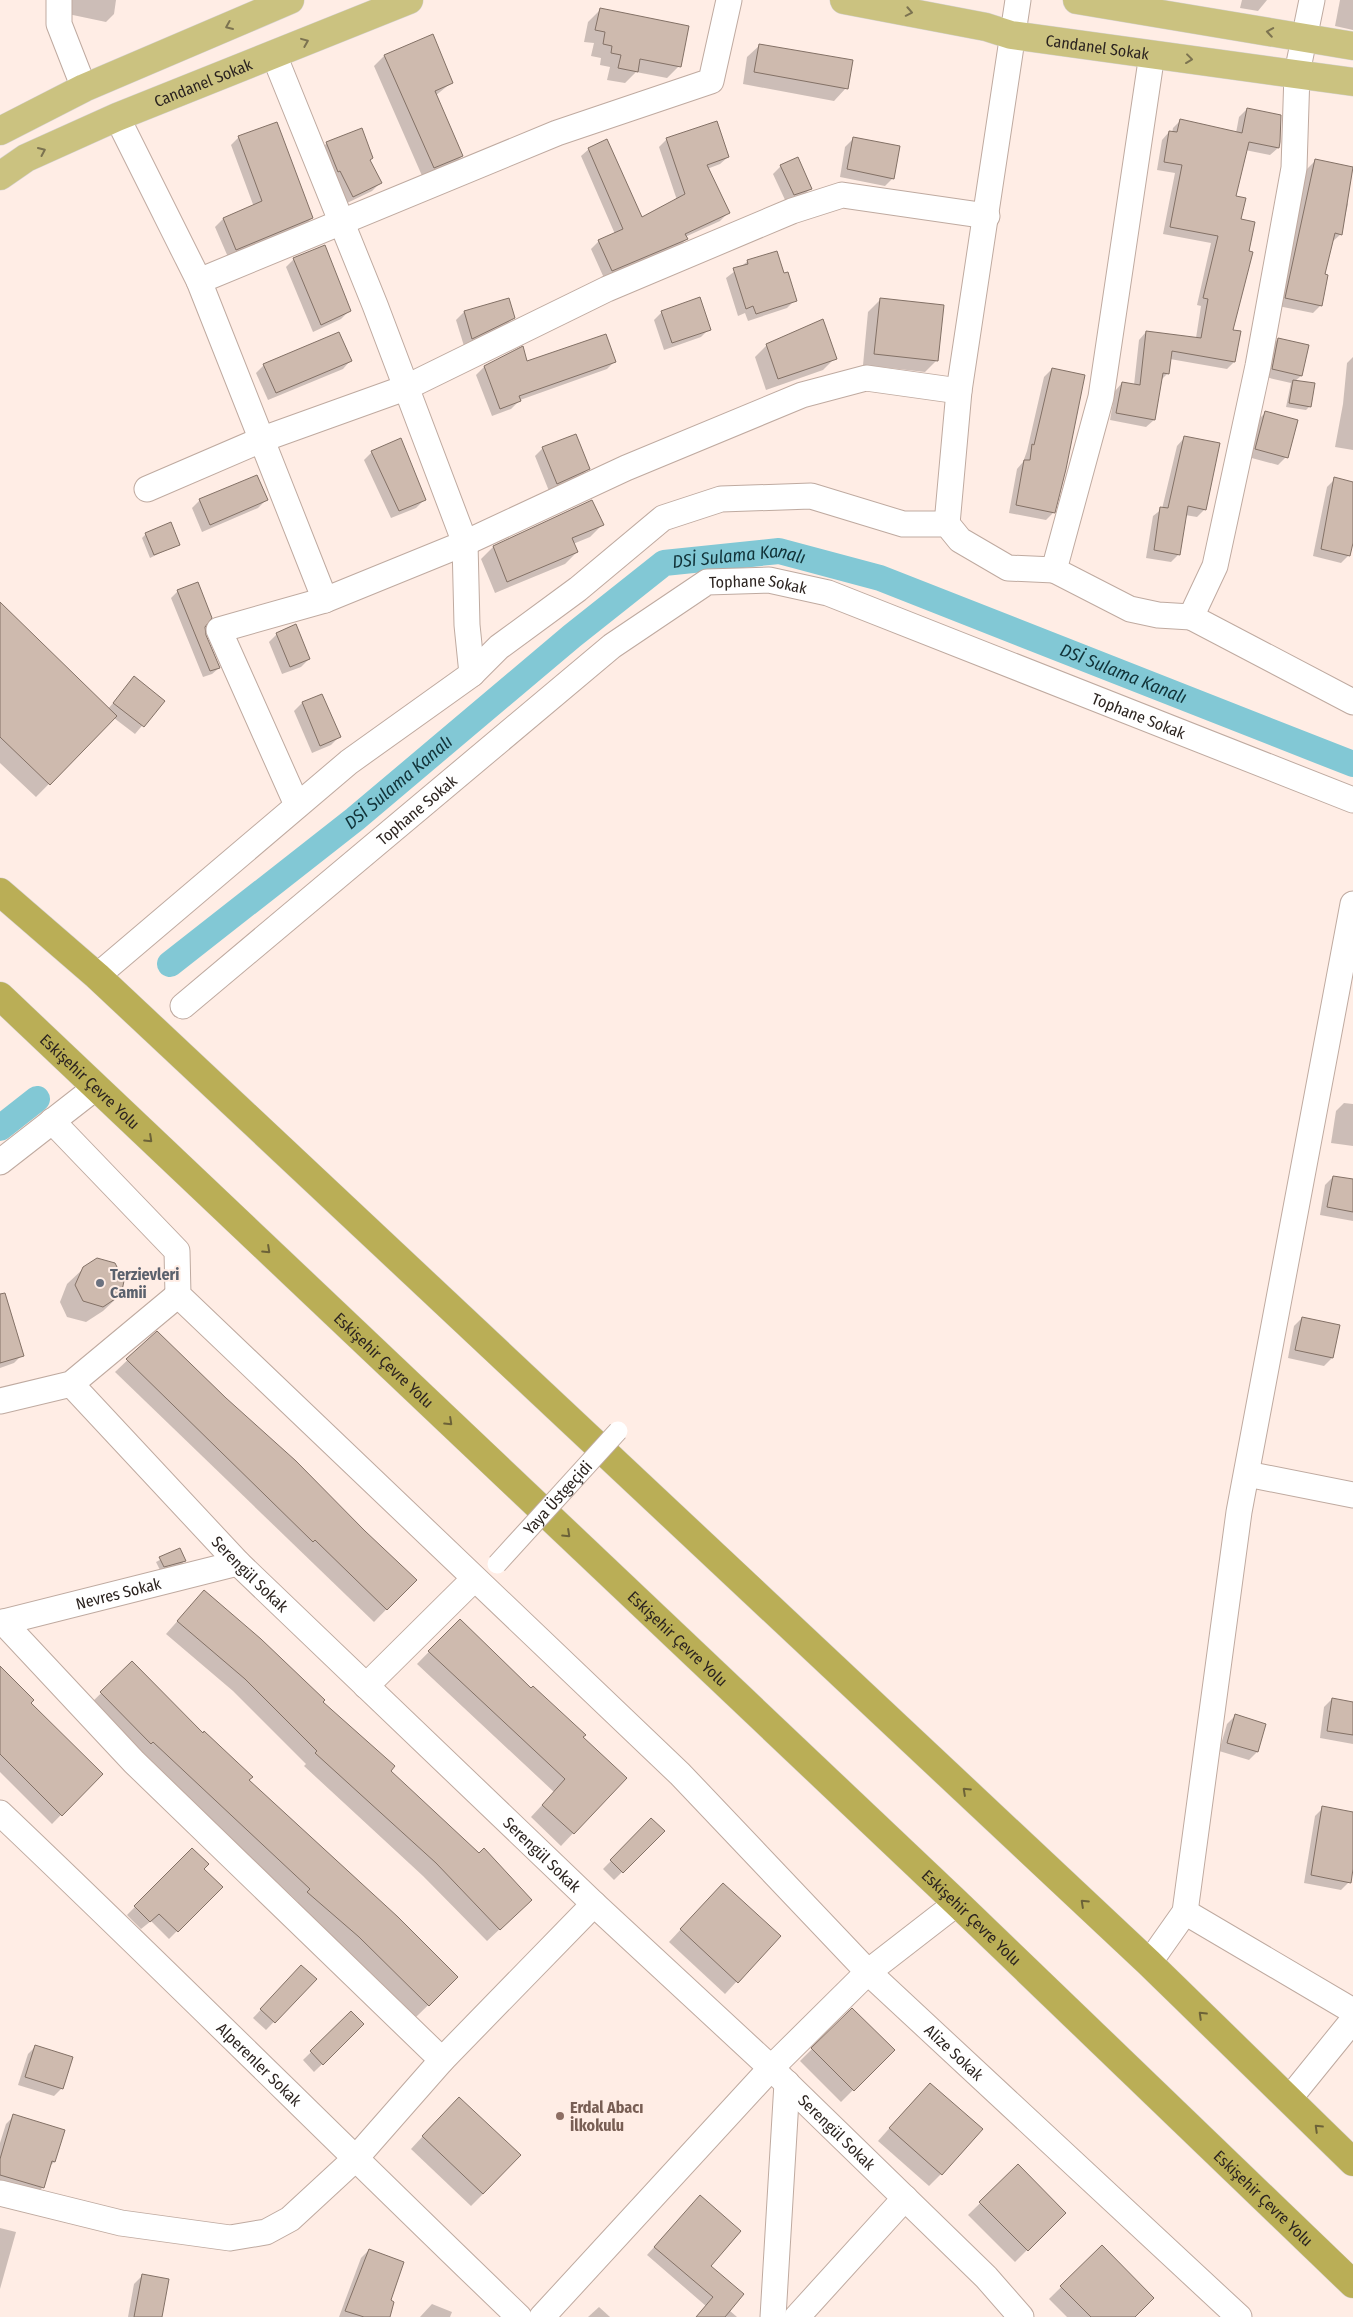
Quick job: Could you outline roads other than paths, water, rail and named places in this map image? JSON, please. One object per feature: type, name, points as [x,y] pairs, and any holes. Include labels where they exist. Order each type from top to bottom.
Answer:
[{"type":"highway","points":[[0,892],[97,976],[1149,1963],[1353,2162]]},
{"type":"highway","name":"Eskişehir Çevre Yolu","points":[[0,996],[958,1903],[1353,2284]]},
{"type":"main road","points":[[0,130],[253,7],[290,0]]},
{"type":"main road","name":"Candanel Sokak","points":[[0,176],[26,158],[117,117],[409,0]]},
{"type":"main road","name":"Candanel Sokak","points":[[844,0],[986,27],[1011,35],[1353,82]]},
{"type":"main road","points":[[1077,0],[1162,7],[1304,38],[1353,46]]},
{"type":"street","points":[[59,0],[59,24],[84,88]]},
{"type":"street","points":[[199,281],[557,133],[710,81],[729,0]]},
{"type":"street","points":[[1018,0],[1011,35],[987,216],[959,391],[948,524],[960,540],[1008,568],[1054,570],[1130,609],[1158,615],[1191,617],[1353,702]]},
{"type":"street","points":[[1191,617],[1215,566],[1258,366],[1294,168],[1297,73],[1312,0]]},
{"type":"street","points":[[1054,570],[1100,397],[1152,54]]},
{"type":"street","points":[[274,55],[342,222],[465,543],[467,625],[472,674]]},
{"type":"street","points":[[117,117],[199,281],[326,600]]},
{"type":"street","points":[[147,489],[263,439],[405,388],[607,289],[792,211],[842,195],[987,216]]},
{"type":"street","points":[[296,805],[219,630],[326,600],[465,543],[626,468],[802,395],[866,378],[959,391]]},
{"type":"street","points":[[97,976],[296,805],[349,762],[472,674],[499,647],[578,589],[663,518],[721,499],[810,496],[903,524],[948,524]]},
{"type":"street","name":"Tophane Sokak","points":[[183,1006],[612,646],[707,582],[769,580],[828,593],[1353,800]]},
{"type":"street","points":[[1149,1963],[1185,1912],[1239,1512],[1353,904]]},
{"type":"street","points":[[0,1162],[95,1088]]},
{"type":"street","points":[[0,1400],[71,1384],[178,1295],[177,1250],[52,1121]]},
{"type":"street","name":"Alize Sokak","points":[[178,1295],[680,1774],[868,1972],[1239,2317]]},
{"type":"street","name":"Serengül Sokak","points":[[71,1384],[238,1563],[594,1904],[779,2075],[986,2277],[1021,2317]]},
{"type":"street","name":"Yaya Üstgeçidi","points":[[497,1564],[618,1431]]},
{"type":"street","points":[[1247,1474],[1353,1495]]},
{"type":"street","name":"Nevres Sokak","points":[[2,1622],[238,1563]]},
{"type":"street","points":[[366,1686],[474,1579]]},
{"type":"street","points":[[2,1622],[140,1768],[442,2060]]},
{"type":"street","name":"Alperenler Sokak","points":[[0,1813],[158,1964],[355,2159],[519,2317]]},
{"type":"street","points":[[542,2317],[779,2075],[868,1972],[958,1903]]},
{"type":"street","points":[[0,2193],[121,2223],[230,2238],[266,2232],[290,2219],[355,2159],[442,2060],[594,1904]]},
{"type":"street","points":[[1185,1912],[1353,2011]]},
{"type":"street","points":[[1289,2100],[1353,2020]]},
{"type":"street","points":[[773,2317],[779,2075]]},
{"type":"street","points":[[797,2317],[906,2198]]},
{"type":"waterway","name":"DSİ Sulama Kanalı","points":[[170,964],[355,819],[572,636],[664,563],[779,551],[880,578],[1353,764]]},
{"type":"waterway","points":[[0,1128],[37,1099]]},
{"type":"place","name":"Terzievleri Camii","points":[[100,1283]]},
{"type":"place","name":"Erdal Abacı İlkokulu","points":[[560,2116]]}]
